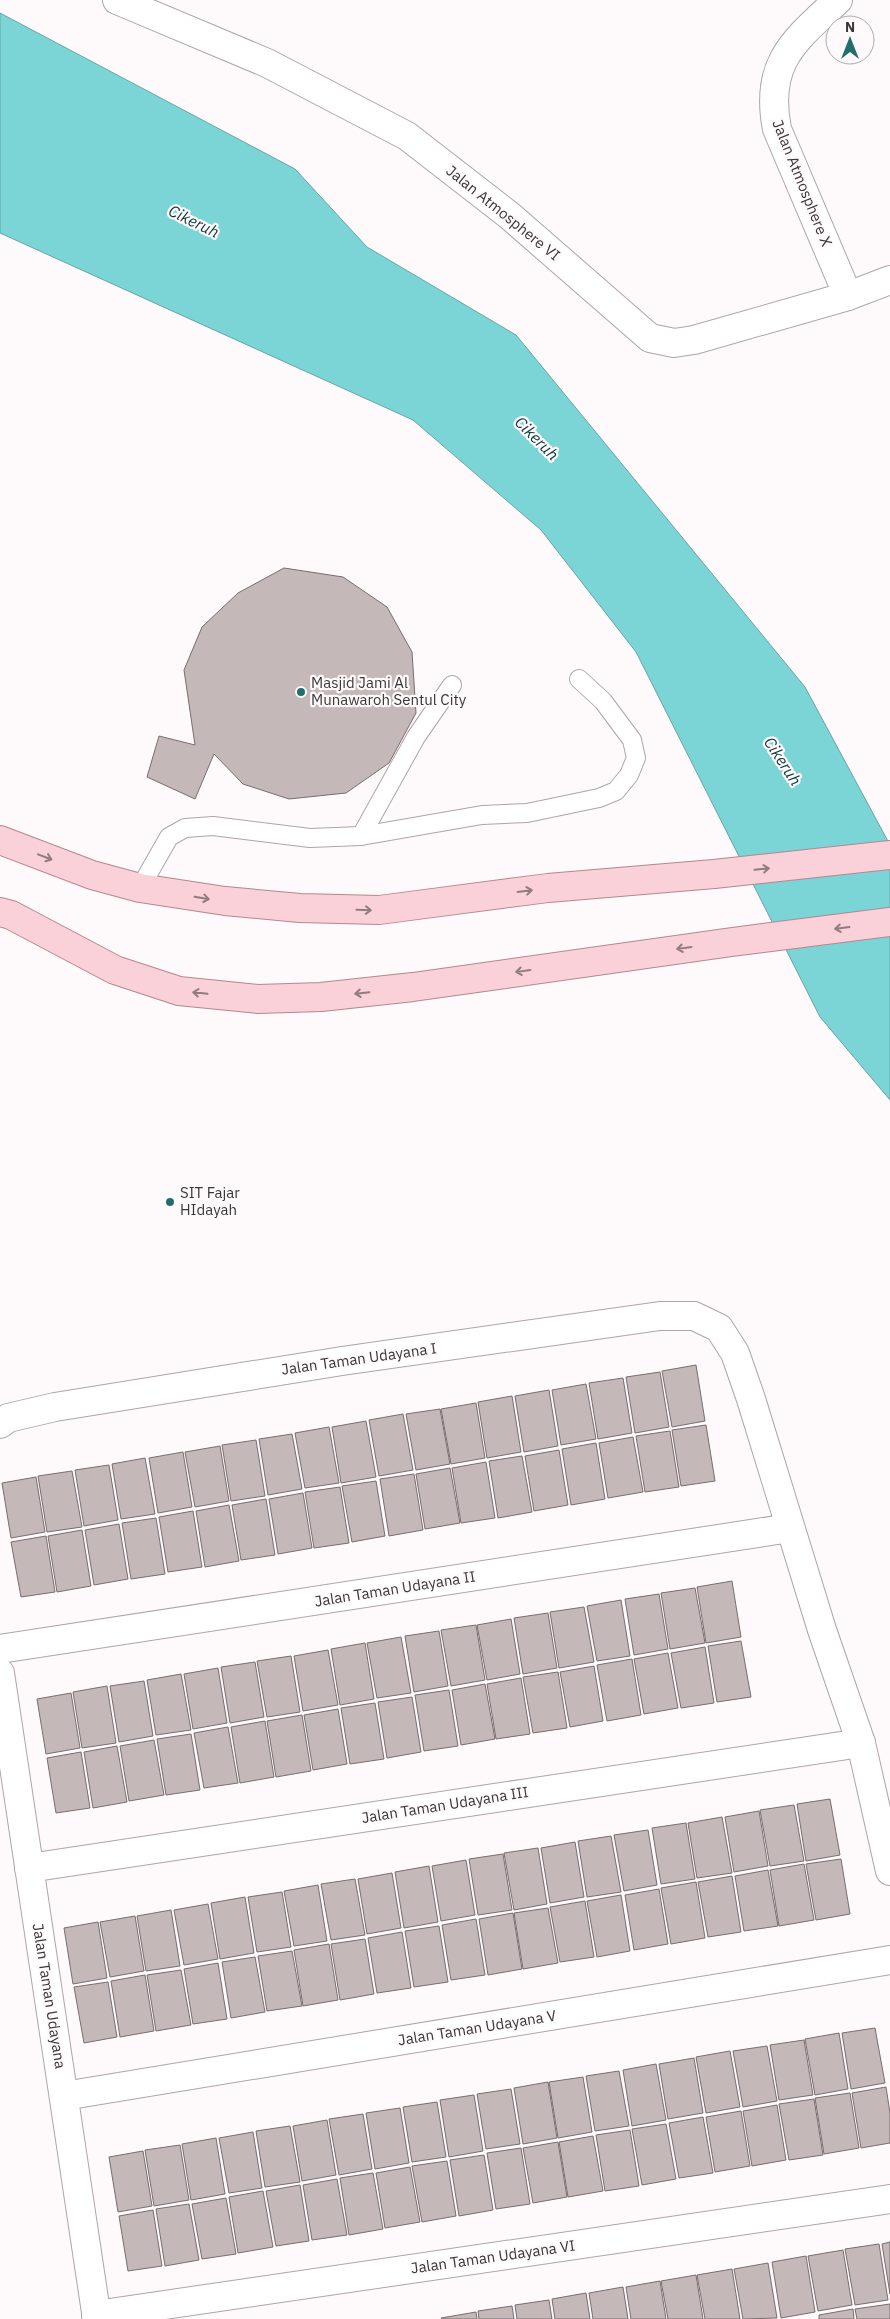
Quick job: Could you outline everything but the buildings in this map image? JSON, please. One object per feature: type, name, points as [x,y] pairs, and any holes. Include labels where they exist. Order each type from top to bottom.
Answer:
[{"type":"main road","points":[[0,840],[92,875],[140,888],[225,901],[300,908],[379,910],[548,888],[714,874],[890,855]]},
{"type":"main road","points":[[0,912],[11,915],[115,970],[179,991],[258,999],[321,997],[413,988],[732,942],[890,922]]},
{"type":"street","name":"Jalan Atmosphere VI","points":[[116,0],[267,63],[407,136],[510,216],[650,338],[674,343],[694,340],[848,296],[890,280]]},
{"type":"street","name":"Jalan Atmosphere X","points":[[838,0],[799,37],[786,54],[776,78],[773,94],[777,129],[848,296]]},
{"type":"street","name":"Jalan Taman Udayana I","points":[[0,1424],[8,1418],[54,1407],[342,1361],[660,1316],[694,1316],[719,1328],[738,1362],[790,1528]]},
{"type":"street","name":"Jalan Taman Udayana II","points":[[0,1649],[790,1528]]},
{"type":"street","points":[[790,1528],[822,1630],[861,1743],[890,1870]]},
{"type":"street","name":"Jalan Taman Udayana","points":[[0,1673],[97,2317]]},
{"type":"street","name":"Jalan Taman Udayana III","points":[[29,1868],[861,1743]]},
{"type":"street","name":"Jalan Taman Udayana V","points":[[64,2096],[890,1960]]},
{"type":"street","name":"Jalan Taman Udayana VI","points":[[97,2317],[890,2199]]},
{"type":"lane","points":[[140,888],[169,837],[185,828],[212,826],[310,838],[362,836],[482,815],[527,813],[599,798],[616,792],[629,775],[636,758],[632,740],[603,701],[579,679]]},
{"type":"lane","points":[[362,836],[416,737],[452,685]]},
{"type":"water","name":"Cikeruh","points":[[0,13],[295,169],[367,247],[516,335],[805,687],[890,845],[890,1100],[820,1017],[636,652],[541,530],[413,420],[0,233]]},
{"type":"place","name":"Masjid Jami Al Munawaroh Sentul City","points":[[301,692]]},
{"type":"place","name":"SIT Fajar HIdayah","points":[[170,1202]]}]
